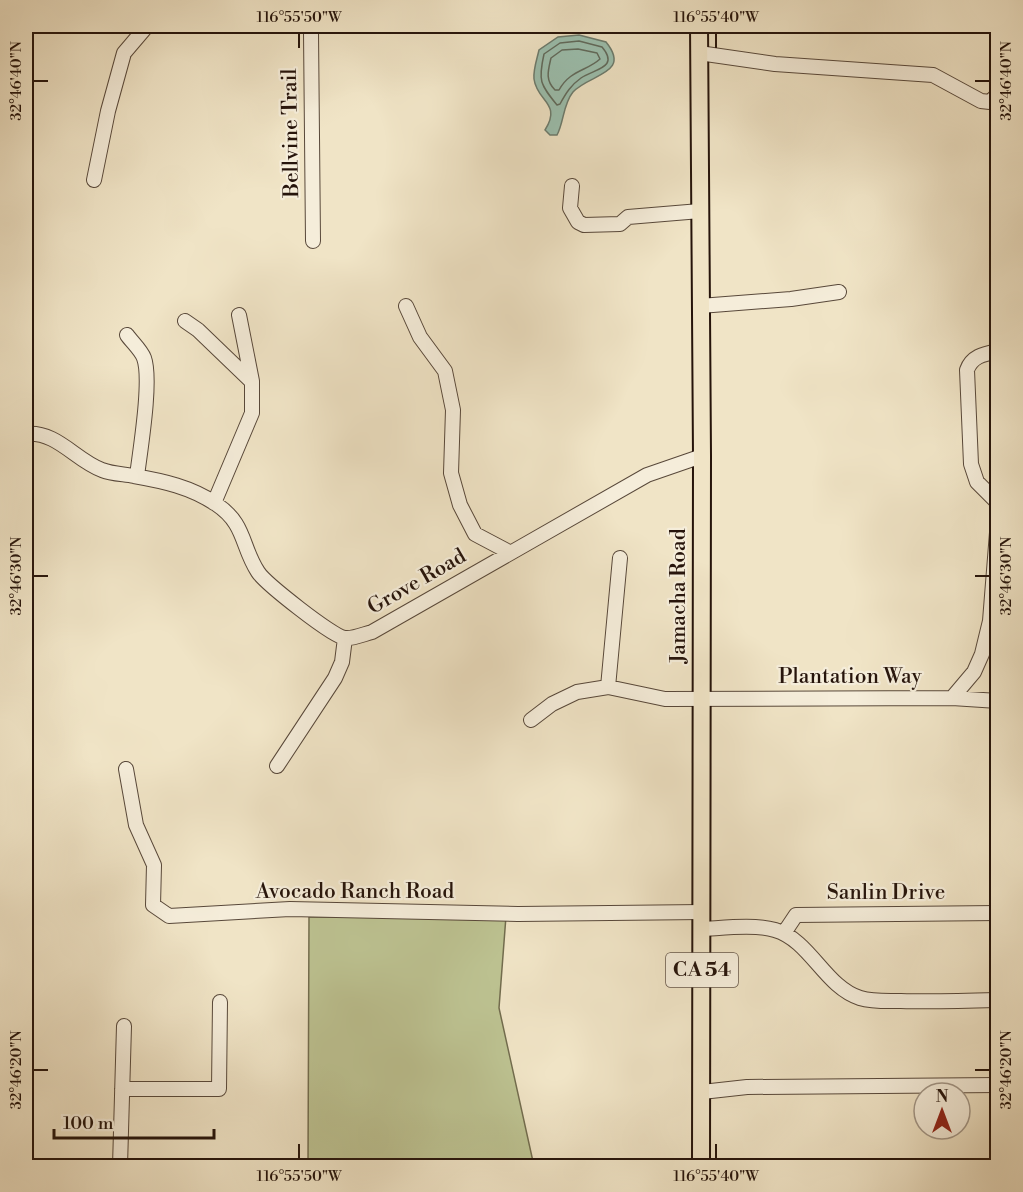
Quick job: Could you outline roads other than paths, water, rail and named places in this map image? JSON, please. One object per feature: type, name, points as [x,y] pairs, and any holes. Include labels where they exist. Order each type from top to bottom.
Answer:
[{"type":"main road","name":"Jamacha Road","points":[[699,26],[702,456],[701,1167]]},
{"type":"street","points":[[94,180],[108,111],[124,53],[147,26]]},
{"type":"street","name":"Bellvine Trail","points":[[310,26],[313,241]]},
{"type":"street","points":[[699,53],[775,64],[933,75],[981,101],[990,102],[998,94]]},
{"type":"street","points":[[572,186],[570,208],[578,222],[584,225],[620,224],[628,217],[699,211]]},
{"type":"street","points":[[700,306],[791,299],[839,292]]},
{"type":"street","points":[[406,306],[420,338],[445,371],[453,410],[451,473],[460,505],[475,534],[509,552]]},
{"type":"street","points":[[214,503],[252,412],[252,381],[239,315]]},
{"type":"street","points":[[185,321],[215,345],[252,381]]},
{"type":"street","points":[[127,335],[143,357],[146,369],[143,429],[137,476]]},
{"type":"street","points":[[998,351],[980,355],[972,360],[966,370],[971,464],[977,482],[998,502]]},
{"type":"street","points":[[26,434],[37,433],[53,438],[102,470],[163,481],[187,489],[214,503],[238,524],[259,573],[320,626],[345,638],[342,662],[335,678],[277,766]]},
{"type":"street","name":"Grove Road","points":[[345,638],[372,632],[647,475],[702,456]]},
{"type":"street","points":[[952,698],[974,672],[982,654],[990,621],[998,520]]},
{"type":"street","points":[[531,720],[552,704],[577,692],[608,687],[620,558]]},
{"type":"street","name":"Plantation Way","points":[[608,687],[665,699],[952,698],[998,701]]},
{"type":"street","name":"Avocado Ranch Road","points":[[126,769],[136,825],[154,865],[153,905],[169,916],[290,909],[702,921]]},
{"type":"street","name":"Sanlin Drive","points":[[784,933],[796,915],[998,913]]},
{"type":"street","points":[[702,921],[774,929],[784,933],[841,987],[858,997],[873,1000],[909,1001],[998,1000]]},
{"type":"street","points":[[122,1089],[219,1089],[220,1002]]},
{"type":"street","points":[[120,1167],[124,1026]]},
{"type":"street","points":[[702,1092],[747,1087],[998,1085]]},
{"type":"water","points":[[579,35],[606,42],[613,53],[614,61],[605,72],[573,92],[567,102],[557,135],[550,135],[545,130],[550,121],[550,108],[539,93],[534,79],[539,50],[558,37]]}]
